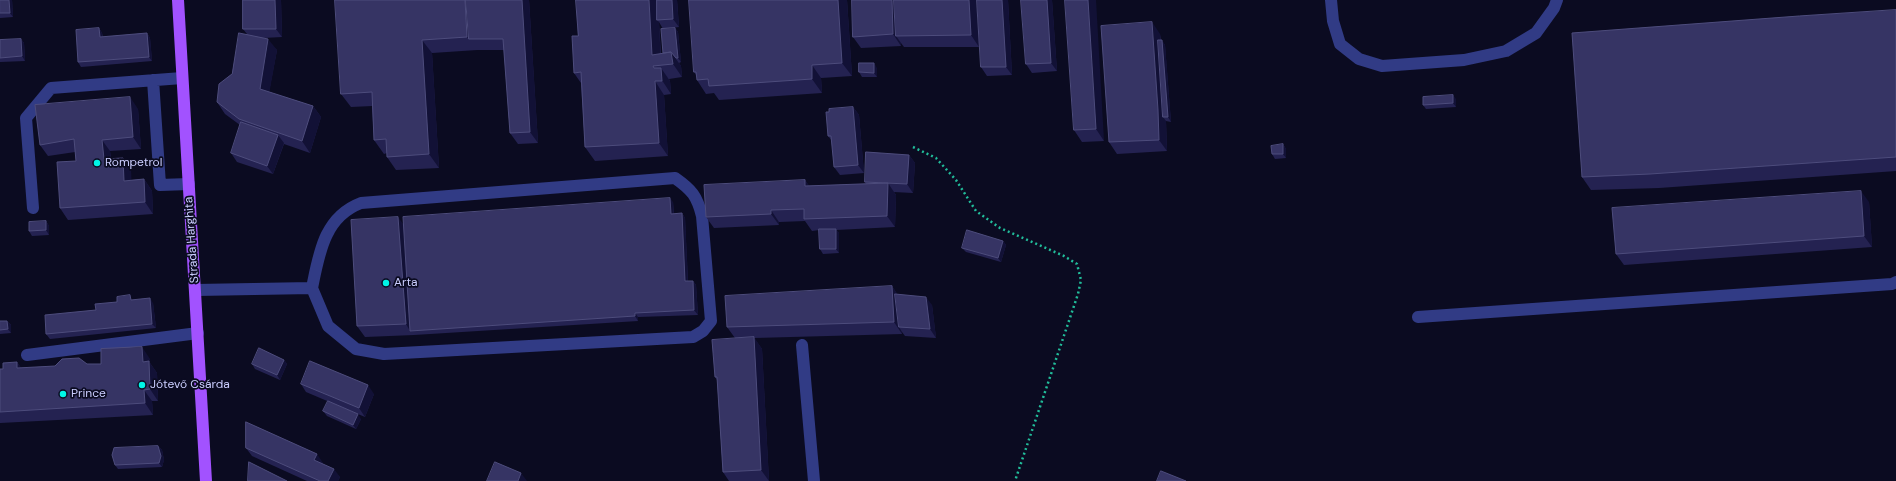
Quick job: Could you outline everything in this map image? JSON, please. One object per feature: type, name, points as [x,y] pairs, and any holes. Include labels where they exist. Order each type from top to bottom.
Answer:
[{"type":"main road","name":"Strada Harghita","points":[[178,0],[206,481]]},
{"type":"lane","points":[[1331,0],[1333,21],[1340,44],[1359,59],[1382,66],[1464,60],[1506,52],[1536,34],[1554,8],[1557,0]]},
{"type":"lane","points":[[33,208],[26,118],[51,88],[182,78]]},
{"type":"lane","points":[[153,80],[160,184],[189,184]]},
{"type":"lane","points":[[675,178],[689,188],[697,199],[702,216],[711,321],[703,331],[693,337],[384,354],[356,349],[328,326],[312,288],[320,249],[336,219],[348,208],[362,203],[675,178]]},
{"type":"lane","points":[[1418,317],[1884,285],[1896,282]]},
{"type":"lane","points":[[196,290],[312,288]]},
{"type":"lane","points":[[27,355],[198,333]]},
{"type":"lane","points":[[802,345],[814,481]]},
{"type":"path","points":[[913,148],[936,158],[956,180],[976,211],[1000,228],[1064,256],[1077,264],[1081,280],[1078,294],[1015,481]]},
{"type":"building","points":[[0,0],[9,0],[10,13],[0,13]]},
{"type":"building","points":[[243,0],[275,0],[276,29],[243,29]]},
{"type":"building","points":[[335,0],[465,0],[467,37],[422,40],[429,154],[387,157],[386,139],[374,140],[372,92],[341,94]]},
{"type":"building","points":[[466,0],[522,0],[530,132],[510,133],[503,39],[469,39]]},
{"type":"building","points":[[576,0],[649,0],[652,55],[671,52],[673,64],[653,66],[654,68],[661,68],[662,81],[655,81],[659,143],[585,147],[581,72],[574,73],[572,36],[578,36]]},
{"type":"building","points":[[657,0],[672,0],[673,19],[657,20]]},
{"type":"building","points":[[689,0],[838,0],[842,63],[812,65],[812,79],[709,86],[708,79],[697,80],[696,72],[694,72]]},
{"type":"building","points":[[852,0],[892,0],[893,34],[853,37]]},
{"type":"building","points":[[894,0],[969,0],[971,35],[896,36]]},
{"type":"building","points":[[977,0],[1002,0],[1006,67],[981,67]]},
{"type":"building","points":[[1021,0],[1047,0],[1051,63],[1026,64]]},
{"type":"building","points":[[1065,0],[1088,0],[1096,129],[1074,130]]},
{"type":"building","points":[[1896,10],[1896,157],[1650,174],[1582,177],[1572,33]]},
{"type":"building","points":[[1152,22],[1159,140],[1109,142],[1101,26]]},
{"type":"building","points":[[99,28],[100,37],[147,33],[149,57],[78,62],[76,30]]},
{"type":"building","points":[[675,28],[678,58],[676,58],[671,52],[663,53],[661,29]]},
{"type":"building","points":[[239,33],[268,39],[260,89],[313,106],[302,141],[239,119],[217,102],[219,84],[232,74]]},
{"type":"building","points":[[21,39],[22,56],[0,58],[0,40]]},
{"type":"building","points":[[1158,40],[1162,40],[1168,117],[1163,117]]},
{"type":"building","points":[[859,63],[874,63],[874,73],[859,72]]},
{"type":"building","points":[[1453,95],[1453,103],[1423,105],[1423,97]]},
{"type":"building","name":"Rompetrol","points":[[130,97],[133,137],[102,140],[104,159],[123,158],[124,181],[144,179],[145,202],[60,208],[57,162],[76,161],[74,139],[40,145],[35,105]]},
{"type":"building","points":[[853,107],[858,165],[834,167],[831,136],[828,136],[826,112],[829,112],[829,109]]},
{"type":"building","points":[[241,122],[278,135],[267,166],[231,153]]},
{"type":"building","points":[[1283,144],[1283,154],[1272,154],[1271,146]]},
{"type":"building","points":[[866,152],[909,155],[907,184],[865,182]]},
{"type":"building","points":[[805,180],[805,186],[888,183],[887,216],[804,219],[804,209],[771,210],[771,214],[706,217],[704,185]]},
{"type":"building","points":[[1861,191],[1864,236],[1616,254],[1612,208]]},
{"type":"building","points":[[670,198],[671,214],[682,213],[685,281],[693,281],[694,310],[635,313],[635,316],[410,331],[403,217]]},
{"type":"building","name":"Arta","points":[[398,217],[406,324],[357,326],[351,220]]},
{"type":"building","points":[[46,221],[46,230],[29,231],[29,222]]},
{"type":"building","points":[[819,229],[836,229],[836,249],[820,249]]},
{"type":"building","points":[[967,230],[1003,241],[998,258],[962,248]]},
{"type":"building","points":[[892,286],[894,322],[727,327],[725,296]]},
{"type":"building","points":[[895,294],[926,297],[930,329],[899,327]]},
{"type":"building","points":[[130,295],[131,300],[150,298],[152,324],[46,334],[45,315],[96,310],[95,304],[117,302],[117,297]]},
{"type":"building","points":[[0,321],[7,321],[8,329],[0,330]]},
{"type":"building","points":[[754,337],[761,470],[723,472],[717,377],[715,377],[712,340]]},
{"type":"building","points":[[142,347],[143,362],[149,361],[150,389],[144,390],[145,403],[0,412],[0,369],[3,369],[3,363],[17,362],[17,368],[55,366],[62,359],[79,358],[87,364],[101,364],[101,349]]},
{"type":"building","points":[[259,348],[284,360],[277,375],[252,364]]},
{"type":"building","points":[[310,361],[368,385],[359,408],[301,384]]},
{"type":"building","points":[[328,401],[358,414],[353,425],[323,411]]},
{"type":"building","points":[[246,422],[317,454],[314,460],[334,469],[328,481],[320,481],[246,448]]},
{"type":"building","points":[[158,446],[161,456],[159,463],[115,465],[112,455],[114,448]]},
{"type":"building","points":[[249,462],[287,481],[248,481]]},
{"type":"building","points":[[495,462],[521,473],[518,481],[487,481]]},
{"type":"building","points":[[1161,471],[1186,481],[1157,481]]},
{"type":"place","name":"Rompetrol","points":[[97,163]]},
{"type":"place","name":"Arta","points":[[386,283]]},
{"type":"place","name":"Jótevő Csárda","points":[[142,385]]},
{"type":"place","name":"Prince","points":[[63,394]]}]
